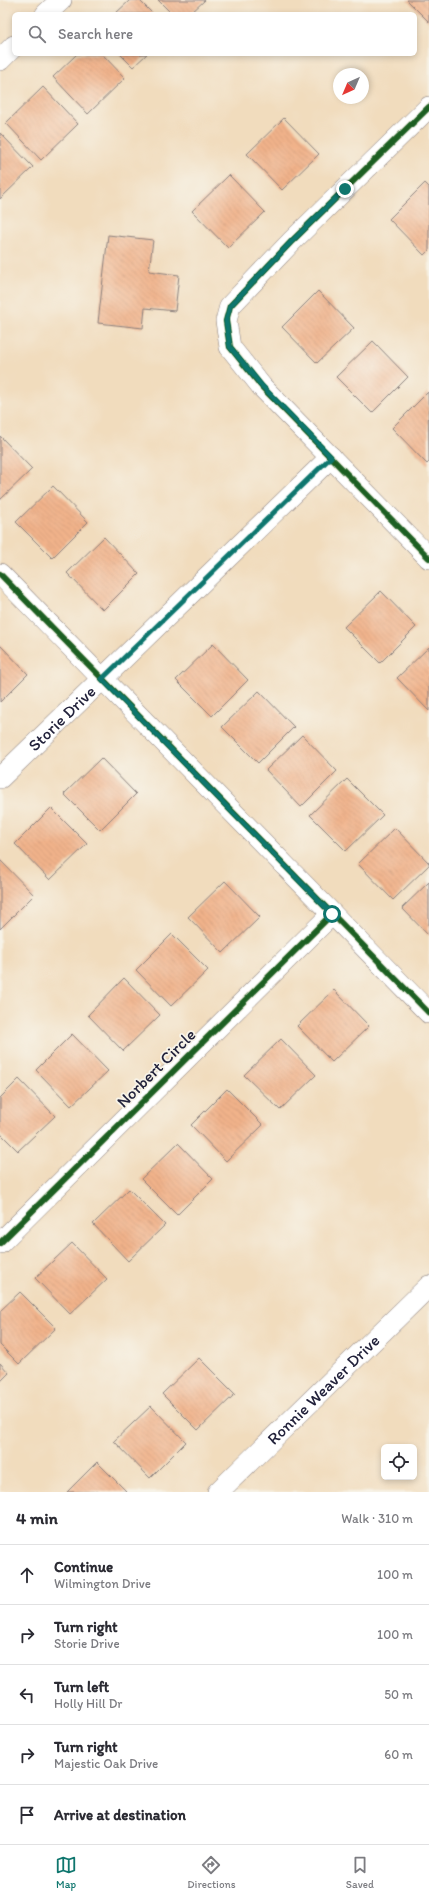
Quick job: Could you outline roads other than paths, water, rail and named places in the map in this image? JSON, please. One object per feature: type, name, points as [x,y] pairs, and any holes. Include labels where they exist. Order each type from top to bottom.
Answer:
[{"type":"street","points":[[48,12],[60,0]]},
{"type":"street","points":[[0,60],[12,48]]},
{"type":"street","points":[[429,107],[282,252],[230,306],[226,321],[230,347],[262,386],[429,558]]},
{"type":"street","name":"Storie Drive","points":[[0,778],[331,457]]},
{"type":"street","points":[[0,574],[429,1014]]},
{"type":"street","name":"Norbert Circle","points":[[0,1243],[332,914]]},
{"type":"street","name":"Ronnie Weaver Drive","points":[[218,1492],[429,1286]]}]
